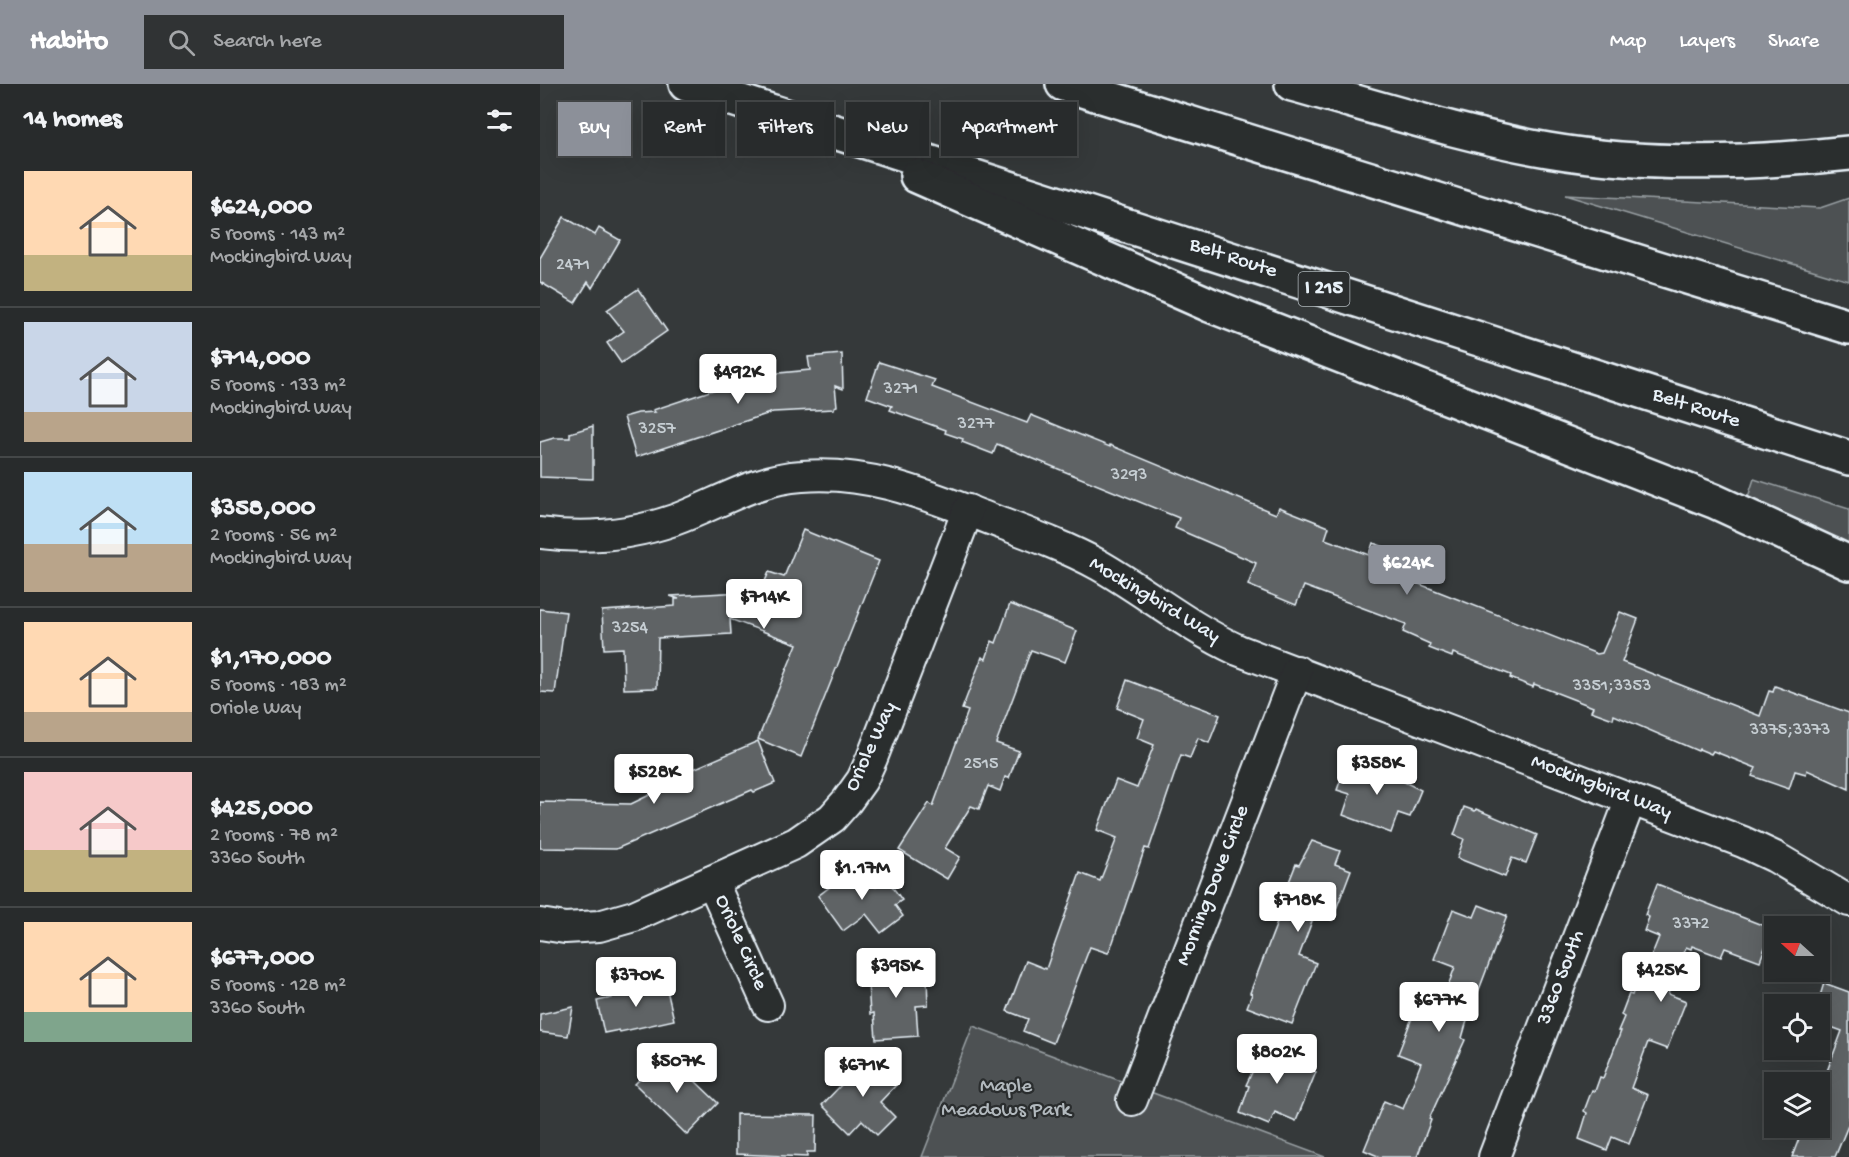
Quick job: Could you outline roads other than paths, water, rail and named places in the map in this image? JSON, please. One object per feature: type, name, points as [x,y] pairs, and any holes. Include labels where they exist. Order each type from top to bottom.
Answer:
[{"type":"highway","name":"Belt Route","points":[[686,84],[744,102]]},
{"type":"highway","points":[[1063,84],[1849,327]]},
{"type":"highway","points":[[1292,84],[1509,142],[1589,156],[1730,162],[1849,153]]},
{"type":"highway","name":"Belt Route","points":[[834,130],[1849,458]]},
{"type":"highway","points":[[1666,160],[1767,150],[1849,135]]},
{"type":"highway","points":[[834,136],[954,194],[1210,305],[1714,501],[1849,563]]},
{"type":"street","name":"Mockingbird Way","points":[[540,533],[602,535],[639,529],[675,519],[757,484],[801,476],[838,475],[911,488],[1062,546],[1100,566],[1209,637],[1631,799],[1775,857],[1849,901]]},
{"type":"street","name":"Oriole Way","points":[[540,924],[565,928],[599,926],[634,916],[796,843],[815,832],[832,818],[862,780],[968,510]]},
{"type":"street","name":"Morning Dove Circle","points":[[1132,1100],[1297,671]]},
{"type":"street","name":"3360 South","points":[[1494,1157],[1631,799]]},
{"type":"street","name":"Oriole Circle","points":[[712,881],[768,1005]]},
{"type":"park label","name":"Maple Meadows Park","points":[[1006,1099]]}]
